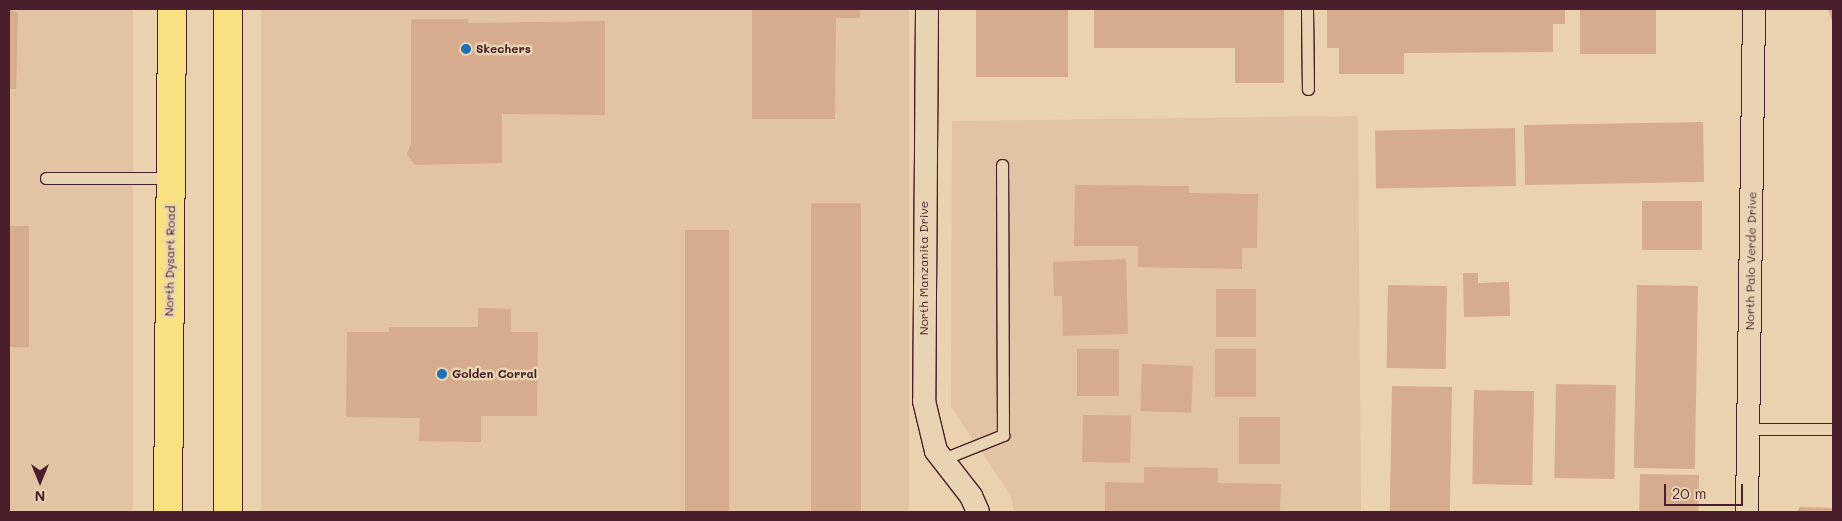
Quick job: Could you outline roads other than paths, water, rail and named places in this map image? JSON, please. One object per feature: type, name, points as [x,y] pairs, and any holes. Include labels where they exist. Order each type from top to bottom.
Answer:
[{"type":"main road","name":"North Dysart Road","points":[[168,512],[172,9]]},
{"type":"main road","points":[[228,9],[228,512]]},
{"type":"street","name":"North Manzanita Drive","points":[[927,9],[924,401],[936,450],[971,496],[978,512]]},
{"type":"street","name":"North Palo Verde Drive","points":[[1747,512],[1754,9]]},
{"type":"lane","points":[[1307,9],[1308,89]]},
{"type":"lane","points":[[942,459],[1003,435],[1002,166]]},
{"type":"lane","points":[[46,178],[171,178]]},
{"type":"lane","points":[[1748,429],[1833,428]]},
{"type":"place","name":"Skechers","points":[[466,49]]},
{"type":"place","name":"Golden Corral","points":[[442,374]]}]
